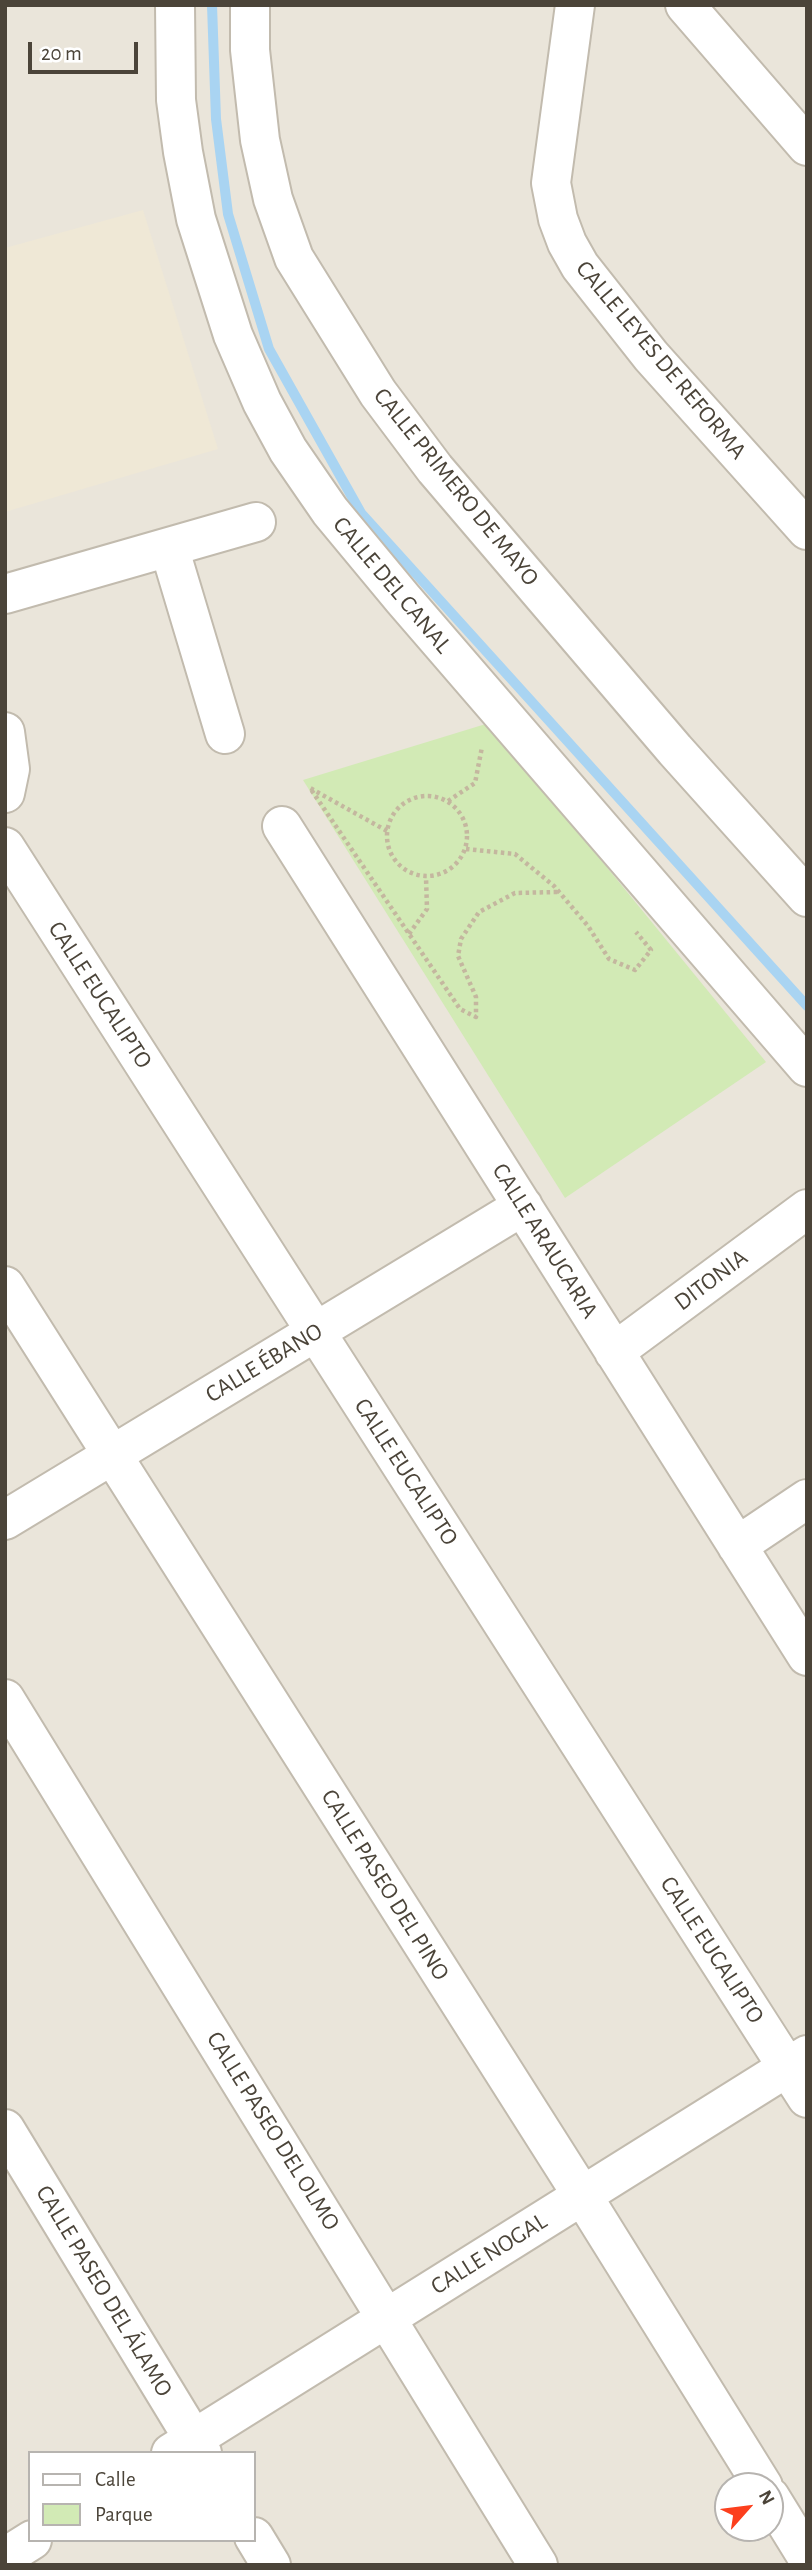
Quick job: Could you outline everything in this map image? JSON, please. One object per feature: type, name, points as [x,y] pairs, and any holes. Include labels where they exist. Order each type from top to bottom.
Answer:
[{"type":"street","name":"CALLE DEL CANAL","points":[[175,5],[176,100],[196,219],[233,335],[262,402],[288,450],[330,511],[403,599],[807,1067]]},
{"type":"street","name":"CALLE PRIMERO DE MAYO","points":[[250,5],[250,50],[260,140],[272,199],[294,258],[379,393],[435,469],[675,750],[799,874]]},
{"type":"street","name":"CALLE LEYES DE REFORMA","points":[[575,5],[551,183],[558,219],[567,243],[580,267],[651,356],[807,530]]},
{"type":"street","points":[[685,5],[807,146]]},
{"type":"street","points":[[5,594],[256,523]]},
{"type":"street","points":[[169,547],[225,734]]},
{"type":"street","points":[[5,732],[10,769],[5,793]]},
{"type":"street","name":"CALLE ARAUCARIA","points":[[282,826],[807,1656]]},
{"type":"street","name":"CALLE EUCALIPTO","points":[[5,847],[316,1332],[800,2073]]},
{"type":"street","name":"CALLE ÉBANO","points":[[5,1520],[523,1206]]},
{"type":"street","name":"DITONIA","points":[[614,1352],[807,1209]]},
{"type":"street","name":"CALLE PASEO DEL PINO","points":[[5,1286],[582,2195],[754,2472]]},
{"type":"street","points":[[737,1545],[807,1499]]},
{"type":"street","name":"CALLE PASEO DEL OLMO","points":[[5,1699],[538,2565]]},
{"type":"street","name":"CALLE NOGAL","points":[[189,2448],[387,2317],[582,2195],[800,2073]]},
{"type":"street","name":"CALLE PASEO DEL ÁLAMO","points":[[5,2129],[189,2448]]},
{"type":"street","points":[[784,2520],[807,2557]]},
{"type":"street","points":[[256,2540],[271,2565]]},
{"type":"street","points":[[5,2557],[29,2542]]},
{"type":"path","points":[[448,802],[475,783],[484,739],[492,750]]},
{"type":"path","points":[[387,831],[310,788],[460,1009],[476,1017],[476,997],[458,956],[461,939],[479,912],[515,893],[560,892]]},
{"type":"path","points":[[426,795],[448,802],[466,823],[466,849],[453,868],[440,875],[426,877],[412,874],[400,866],[391,855],[387,831],[391,817],[400,805],[412,798],[426,795]]},
{"type":"path","points":[[466,849],[515,854],[560,892],[588,926],[609,959],[635,970],[651,950],[634,929]]},
{"type":"path","points":[[409,934],[427,909],[426,877]]},
{"type":"shaded area","points":[[5,5],[807,5],[807,2565],[5,2565]]},
{"type":"shaded area","points":[[143,210],[218,449],[5,512],[5,248]]},
{"type":"green space","points":[[489,723],[766,1062],[565,1198],[303,780]]},
{"type":"waterway","points":[[212,5],[216,119],[228,214],[269,349],[361,513],[807,1006]]}]
